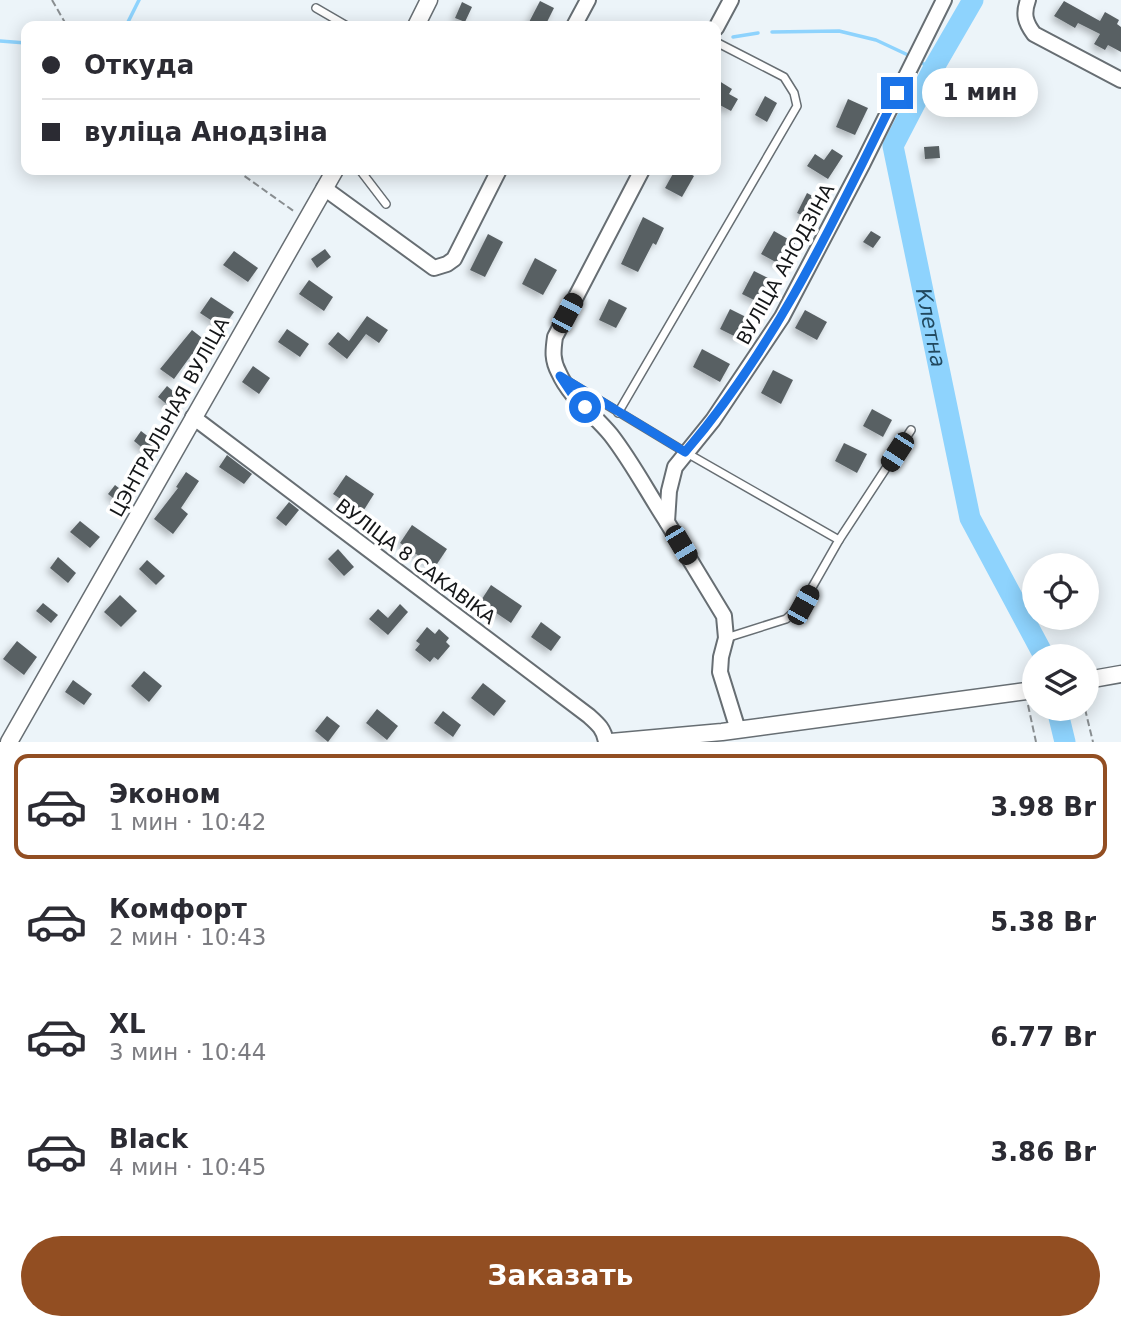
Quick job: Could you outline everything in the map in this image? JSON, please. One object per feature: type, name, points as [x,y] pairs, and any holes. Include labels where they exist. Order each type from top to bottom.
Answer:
[{"type":"street","points":[[418,21],[429,0]]},
{"type":"street","points":[[577,21],[588,0]]},
{"type":"street","points":[[720,21],[731,0]]},
{"type":"street","name":"ВУЛІЦА АНОДЗІНА","points":[[667,522],[668,491],[675,467],[713,420],[782,317],[944,0]]},
{"type":"street","points":[[1028,0],[1025,23],[1034,34],[1121,80]]},
{"type":"street","name":"ЦЭНТРАЛЬНАЯ ВУЛІЦА","points":[[9,742],[331,175]]},
{"type":"street","points":[[324,188],[434,268],[454,259],[496,175]]},
{"type":"street","points":[[639,175],[555,337],[552,357],[572,394],[613,439],[724,616],[726,638],[720,657],[720,672],[726,693],[727,735]]},
{"type":"street","name":"ВУЛІЦА 8 САКАВІКА","points":[[193,417],[589,716],[605,733],[608,742]]},
{"type":"street","points":[[1099,678],[1121,674]]},
{"type":"street","points":[[608,742],[727,735],[1022,691]]},
{"type":"lane","points":[[316,8],[338,21]]},
{"type":"lane","points":[[618,413],[797,106],[794,93],[785,77],[721,45]]},
{"type":"lane","points":[[364,175],[386,204]]},
{"type":"lane","points":[[560,376],[618,413],[839,540]]},
{"type":"lane","points":[[726,638],[786,619],[803,605],[839,540],[911,430]]},
{"type":"path","points":[[52,0],[64,21]]},
{"type":"path","points":[[243,175],[305,220]]},
{"type":"path","points":[[1034,721],[1036,742]]},
{"type":"path","points":[[1089,721],[1093,742]]},
{"type":"building","points":[[540,1],[554,8],[548,21],[530,21]]},
{"type":"building","points":[[1064,1],[1100,21],[1105,12],[1119,20],[1117,24],[1121,27],[1121,52],[1108,45],[1105,50],[1094,44],[1100,34],[1078,23],[1075,28],[1054,16]]},
{"type":"building","points":[[462,2],[472,7],[465,21],[455,18]]},
{"type":"building","points":[[721,82],[732,89],[729,94],[738,99],[731,111],[721,106]]},
{"type":"building","points":[[765,96],[777,103],[767,122],[755,115]]},
{"type":"building","points":[[848,99],[868,108],[855,135],[836,127]]},
{"type":"building","points":[[939,146],[940,158],[925,159],[924,147]]},
{"type":"building","points":[[832,149],[843,156],[828,179],[807,166],[815,154],[824,160]]},
{"type":"building","points":[[672,175],[694,176],[682,197],[665,188]]},
{"type":"building","points":[[807,193],[822,201],[812,220],[797,213]]},
{"type":"building","points":[[643,217],[664,228],[638,272],[621,264]]},
{"type":"building","points":[[774,231],[795,243],[783,266],[761,254]]},
{"type":"building","points":[[871,231],[881,237],[873,248],[863,242]]},
{"type":"building","points":[[488,234],[503,242],[485,277],[470,270]]},
{"type":"building","points":[[325,249],[331,257],[317,268],[311,259]]},
{"type":"building","points":[[234,251],[258,268],[248,282],[223,265]]},
{"type":"building","points":[[535,258],[557,270],[543,295],[522,284]]},
{"type":"building","points":[[754,271],[772,280],[760,303],[742,294]]},
{"type":"building","points":[[309,280],[333,297],[324,311],[299,294]]},
{"type":"building","points":[[211,297],[234,312],[223,328],[200,313]]},
{"type":"building","points":[[609,299],[627,308],[616,328],[599,320]]},
{"type":"building","points":[[730,309],[750,319],[740,339],[720,329]]},
{"type":"building","points":[[805,310],[827,322],[817,340],[795,328]]},
{"type":"building","points":[[367,316],[388,330],[379,343],[366,334],[347,359],[328,344],[338,332],[349,341]]},
{"type":"building","points":[[287,329],[309,344],[300,357],[278,342]]},
{"type":"building","points":[[192,330],[211,345],[200,360],[192,354],[174,379],[160,369]]},
{"type":"building","points":[[702,349],[730,364],[720,382],[693,367]]},
{"type":"building","points":[[253,366],[270,378],[259,394],[242,382]]},
{"type":"building","points":[[773,370],[793,380],[781,404],[761,393]]},
{"type":"building","points":[[167,386],[185,401],[176,412],[158,397]]},
{"type":"building","points":[[872,409],[892,420],[883,437],[863,426]]},
{"type":"building","points":[[141,431],[159,445],[151,455],[134,441]]},
{"type":"building","points":[[844,443],[867,454],[857,473],[835,461]]},
{"type":"building","points":[[227,455],[252,474],[244,484],[219,467]]},
{"type":"building","points":[[186,472],[199,481],[181,508],[188,514],[173,534],[154,519],[178,488],[176,487]]},
{"type":"building","points":[[346,475],[374,494],[362,513],[333,494]]},
{"type":"building","points":[[115,485],[129,496],[122,505],[108,494]]},
{"type":"building","points":[[289,502],[299,510],[286,526],[276,518]]},
{"type":"building","points":[[80,521],[100,537],[90,548],[70,532]]},
{"type":"building","points":[[412,525],[447,549],[435,567],[400,543]]},
{"type":"building","points":[[338,549],[354,567],[344,576],[328,559]]},
{"type":"building","points":[[58,557],[76,573],[68,583],[50,568]]},
{"type":"building","points":[[147,560],[165,576],[156,585],[139,569]]},
{"type":"building","points":[[491,585],[522,606],[511,623],[480,602]]},
{"type":"building","points":[[120,595],[137,611],[121,627],[104,612]]},
{"type":"building","points":[[43,603],[58,615],[51,623],[36,611]]},
{"type":"building","points":[[400,604],[408,612],[388,635],[369,619],[378,609],[388,618]]},
{"type":"building","points":[[541,622],[561,637],[551,651],[531,637]]},
{"type":"building","points":[[427,627],[435,634],[439,629],[449,638],[446,642],[450,646],[438,660],[434,657],[430,662],[415,650],[420,644],[416,641]]},
{"type":"building","points":[[17,641],[37,657],[24,675],[3,659]]},
{"type":"building","points":[[144,671],[162,686],[149,702],[131,686]]},
{"type":"building","points":[[73,680],[92,694],[84,705],[65,692]]},
{"type":"building","points":[[483,683],[506,701],[494,716],[471,698]]},
{"type":"building","points":[[377,709],[398,726],[387,740],[366,723]]},
{"type":"building","points":[[443,711],[461,725],[453,737],[434,723]]},
{"type":"building","points":[[327,716],[340,726],[328,742],[315,731]]},
{"type":"waterway","points":[[128,21],[139,0]]},
{"type":"waterway","name":"Клетна","points":[[973,0],[893,146],[970,518],[1038,644]]},
{"type":"waterway","points":[[772,32],[839,31],[876,40],[908,55]]},
{"type":"waterway","points":[[733,37],[758,33]]},
{"type":"waterway","points":[[0,41],[21,43]]},
{"type":"waterway","points":[[922,63],[933,69]]},
{"type":"waterway","name":"Клетна","points":[[1060,721],[1065,742]]},
{"type":"route","points":[[585,407],[560,376],[685,452],[713,420],[782,317],[897,93]]}]
